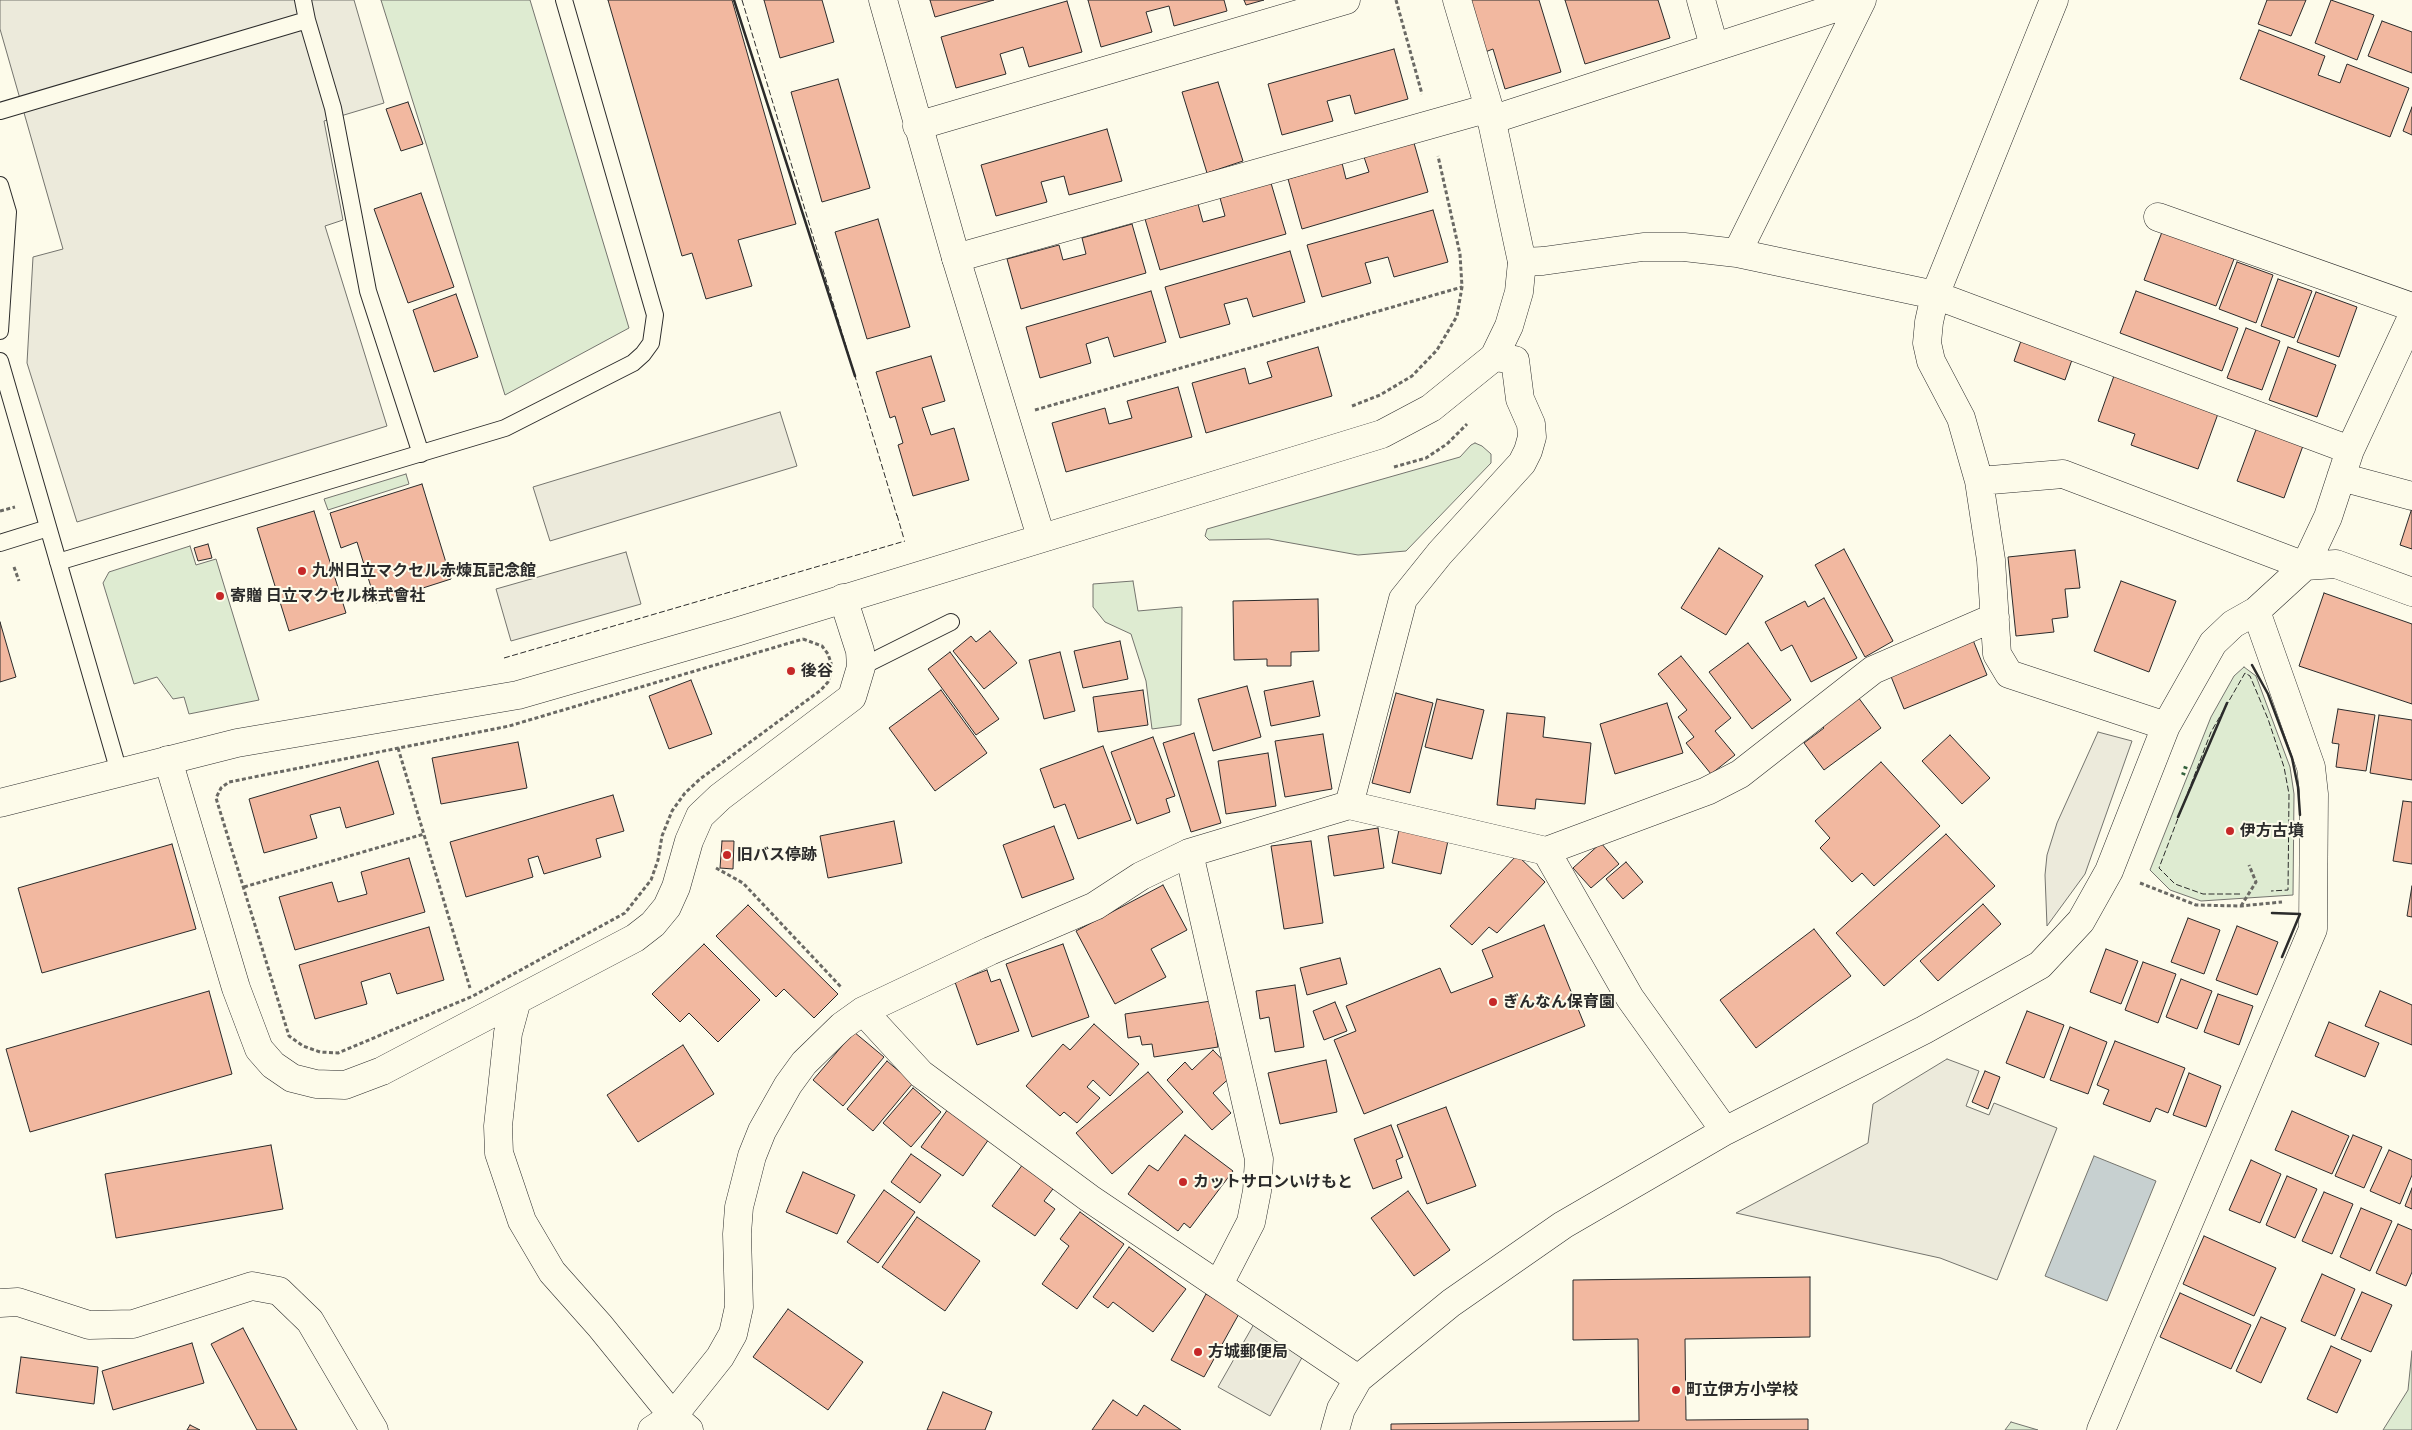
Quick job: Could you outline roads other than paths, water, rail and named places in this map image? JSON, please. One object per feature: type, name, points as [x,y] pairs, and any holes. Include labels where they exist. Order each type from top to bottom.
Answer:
[{"type":"street","points":[[883,0],[956,258],[1041,537]]},
{"type":"street","points":[[918,126],[1346,0]]},
{"type":"street","points":[[0,803],[237,743],[518,695],[736,632],[1382,434],[1431,408],[1494,357],[1509,326],[1519,292],[1522,262],[1490,114],[1457,0]]},
{"type":"street","points":[[1701,0],[1714,46]]},
{"type":"street","points":[[956,258],[1430,126],[1490,114],[1861,0]]},
{"type":"street","points":[[1737,253],[1861,0]]},
{"type":"street","points":[[2054,0],[1935,295],[1928,322],[1927,344],[1930,361],[1961,418],[1979,481],[1992,560],[1998,654],[2008,674],[2166,726]]},
{"type":"street","points":[[2158,217],[2412,307]]},
{"type":"street","points":[[1522,262],[1643,247],[1684,247],[1737,253],[1935,295],[2350,450]]},
{"type":"street","points":[[1335,1430],[1341,1409],[1358,1379],[1451,1303],[1563,1225],[1725,1131],[1924,1030],[2040,965],[2081,921],[2109,872],[2166,726],[2213,643],[2233,624],[2256,611],[2306,566],[2328,517],[2350,450],[2412,317]]},
{"type":"street","points":[[1349,805],[1403,599],[1440,553],[1522,463],[1528,451],[1532,437],[1532,424],[1520,399],[1515,360],[1494,357]]},
{"type":"street","points":[[1979,481],[2063,474],[2306,566],[2336,564],[2412,592]]},
{"type":"street","points":[[2341,477],[2412,496]]},
{"type":"street","points":[[168,760],[236,988],[259,1049],[273,1065],[292,1078],[316,1084],[345,1085],[382,1071],[635,938],[653,924],[667,907],[683,868],[700,816],[720,797],[852,697],[861,667],[856,637],[844,598]]},
{"type":"street","points":[[2101,1430],[2312,929],[2314,794],[2310,767],[2256,611]]},
{"type":"street","points":[[517,1000],[508,1033],[498,1126],[499,1153],[522,1221],[552,1272],[600,1326],[671,1425],[720,1357],[733,1334],[739,1307],[737,1234],[739,1207],[752,1156],[762,1131],[788,1084],[804,1064],[842,1026],[863,1010],[990,951],[1095,906],[1141,876],[1189,853],[1349,805],[1546,851],[1724,783],[1740,774],[1873,670],[1996,617]]},
{"type":"street","points":[[1546,851],[1630,998],[1725,1131]]},
{"type":"street","points":[[1189,853],[1259,1159],[1257,1191],[1251,1222],[1219,1284]]},
{"type":"street","points":[[863,1010],[921,1074],[1089,1198],[1358,1379]]},
{"type":"street","points":[[0,1303],[18,1302],[88,1325],[133,1324],[252,1286],[279,1291],[310,1321],[374,1430]]},
{"type":"lane","points":[[303,0],[333,108],[368,290],[421,454]]},
{"type":"lane","points":[[58,562],[505,428],[633,363],[651,344],[655,315],[564,0]]},
{"type":"lane","points":[[0,111],[307,20]]},
{"type":"lane","points":[[0,185],[8,212],[0,331]]},
{"type":"lane","points":[[0,361],[119,772]]},
{"type":"lane","points":[[0,543],[48,528]]},
{"type":"lane","points":[[861,667],[951,622]]},
{"type":"place","name":"九州日立マクセル赤煉瓦記念館","points":[[302,571]]},
{"type":"place","name":"寄贈 日立マクセル株式會社","points":[[220,596]]},
{"type":"place","name":"後谷","points":[[791,671]]},
{"type":"place","name":"伊方古墳","points":[[2230,831]]},
{"type":"place","name":"旧バス停跡","points":[[727,855]]},
{"type":"place","name":"ぎんなん保育園","points":[[1493,1002]]},
{"type":"place","name":"カットサロンいけもと","points":[[1183,1182]]},
{"type":"place","name":"方城郵便局","points":[[1198,1352]]},
{"type":"place","name":"町立伊方小学校","points":[[1676,1390]]}]
